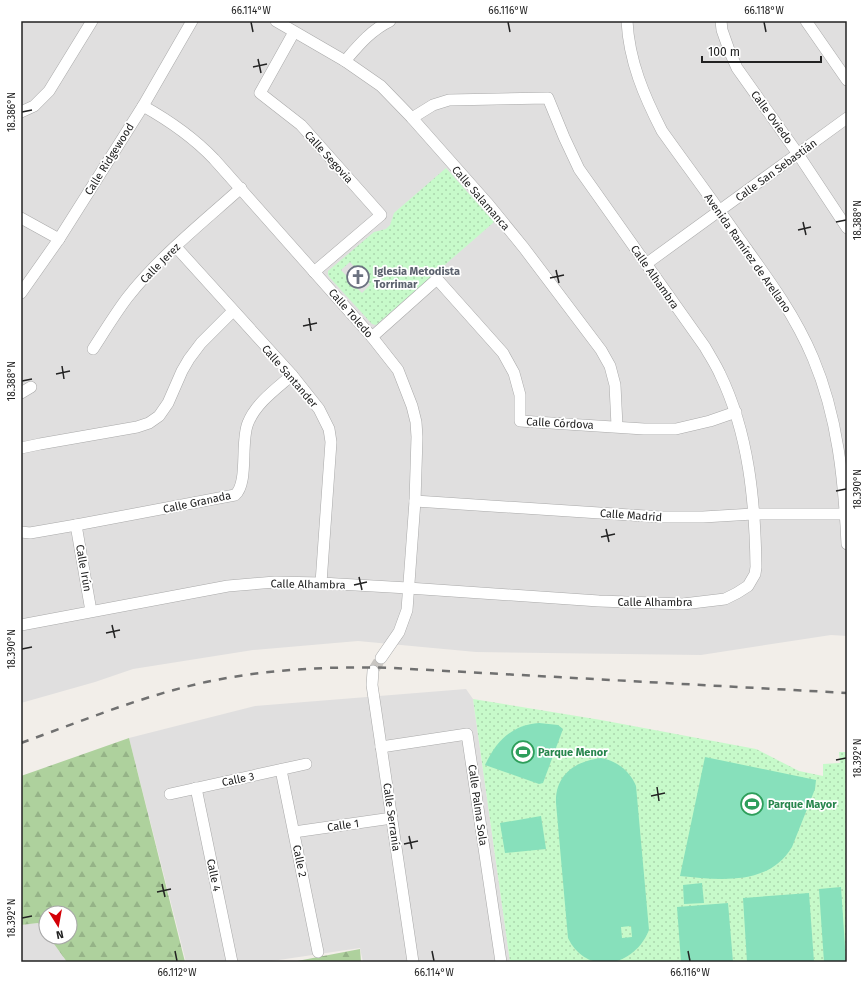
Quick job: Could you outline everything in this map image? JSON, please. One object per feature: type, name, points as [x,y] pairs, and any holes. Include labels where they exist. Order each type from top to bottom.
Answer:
[{"type":"street","points":[[21,112],[34,106],[49,91],[92,21]]},
{"type":"street","name":"Calle Ridgewood","points":[[21,293],[59,239],[143,106],[192,21]]},
{"type":"street","name":"Calle Salamanca","points":[[276,21],[345,61],[382,86],[489,205],[524,248],[601,350],[610,366],[615,386],[617,426]]},
{"type":"street","points":[[345,61],[375,29],[390,21]]},
{"type":"street","name":"Avenida Ramírez de Arellano","points":[[627,21],[628,34],[638,78],[649,106],[662,131],[777,291],[795,321],[813,359],[827,399],[836,436],[842,471],[847,544]]},
{"type":"street","name":"Calle Oviedo","points":[[720,21],[728,50],[737,68],[798,154],[847,228]]},
{"type":"street","points":[[806,21],[847,80]]},
{"type":"street","name":"Calle Segovia","points":[[294,32],[260,93],[301,126],[381,215],[314,272]]},
{"type":"street","name":"Calle Alhambra","points":[[21,625],[228,586],[275,582],[408,588],[599,602],[684,604],[725,599],[748,586],[755,574],[756,557],[754,514],[748,461],[736,412],[720,373],[705,347],[579,169],[548,98],[449,100],[433,105],[412,118]]},
{"type":"street","name":"Calle Toledo","points":[[143,106],[167,119],[194,138],[241,188],[372,337],[398,370],[412,406],[417,437],[415,501],[407,610],[399,632],[380,658]]},
{"type":"street","name":"Calle San Sebastián","points":[[646,264],[847,118]]},
{"type":"street","name":"Calle Jerez","points":[[93,349],[127,299],[150,272],[241,188]]},
{"type":"street","points":[[21,218],[59,239]]},
{"type":"street","name":"Calle Santander","points":[[176,247],[292,375],[319,409],[329,429],[331,442],[321,583]]},
{"type":"street","name":"Calle Córdova","points":[[372,337],[437,279],[503,353],[514,373],[520,395],[520,421],[617,426],[644,429],[676,429],[710,422],[736,412]]},
{"type":"street","points":[[21,448],[137,427],[159,416],[168,403],[189,359],[201,343],[233,311]]},
{"type":"street","name":"Calle Granada","points":[[21,532],[30,533],[235,495],[238,492],[242,482],[244,438],[247,424],[252,413],[292,375]]},
{"type":"street","points":[[21,393],[31,387]]},
{"type":"street","name":"Calle Madrid","points":[[415,501],[662,517],[703,517],[754,514],[846,514]]},
{"type":"street","name":"Calle Irún","points":[[76,525],[92,611]]},
{"type":"street","name":"Calle Serranía","points":[[373,671],[372,685],[413,962]]},
{"type":"street","name":"Calle Palma Sola","points":[[381,747],[467,734],[501,962]]},
{"type":"street","name":"Calle 3","points":[[170,794],[306,764]]},
{"type":"street","name":"Calle 2","points":[[281,770],[318,952]]},
{"type":"street","name":"Calle 4","points":[[196,788],[232,962]]},
{"type":"street","name":"Calle 1","points":[[294,832],[392,818]]},
{"type":"shaded area","points":[[21,21],[847,21],[847,636],[831,635],[701,655],[476,652],[358,641],[253,650],[133,669],[95,682],[21,703]]},
{"type":"shaded area","points":[[466,689],[473,699],[510,962],[363,962],[360,948],[265,962],[186,962],[129,738],[255,706]]},
{"type":"shaded area","points":[[38,923],[38,945],[55,945],[67,962],[21,962],[21,925]]},
{"type":"green space","points":[[446,168],[494,222],[376,325],[372,324],[330,278],[328,271],[374,232],[386,229],[390,225],[394,213]],"holes":[[[350,262],[362,275],[364,273],[370,280],[368,282],[370,285],[362,293],[356,287],[354,289],[350,284],[352,282],[341,270]]]},
{"type":"green space","points":[[473,699],[601,720],[756,749],[799,771],[823,776],[823,764],[840,763],[839,752],[847,752],[847,962],[510,962]]},
{"type":"green space","name":"Parque Menor","points":[[539,723],[558,725],[563,729],[543,783],[539,784],[485,765],[494,749],[506,736],[521,727]]},
{"type":"green space","points":[[129,738],[185,962],[67,962],[55,945],[78,945],[78,905],[38,905],[38,923],[21,925],[21,776]]},
{"type":"green space","name":"Parque Mayor","points":[[705,757],[816,780],[815,789],[792,847],[782,860],[770,869],[742,878],[711,879],[680,876]]},
{"type":"green space","points":[[601,758],[618,764],[627,771],[636,786],[649,930],[642,943],[633,953],[622,959],[610,962],[598,962],[586,958],[576,950],[568,938],[556,803],[557,793],[563,777],[568,771],[583,762]],"holes":[[[631,926],[632,937],[622,938],[621,927]]]},
{"type":"green space","points":[[541,816],[546,849],[505,853],[500,823]]},
{"type":"green space","points":[[702,883],[704,903],[684,904],[683,885]]},
{"type":"green space","points":[[841,887],[846,962],[824,962],[819,889]]},
{"type":"green space","points":[[809,893],[814,962],[747,962],[743,898]]},
{"type":"green space","points":[[728,903],[733,962],[681,962],[677,907]]},
{"type":"green space","points":[[360,949],[361,962],[292,962]]},
{"type":"tunnel","points":[[373,671],[381,658]]},
{"type":"railway","points":[[21,743],[159,694],[206,682],[252,674],[299,669],[393,668],[847,693]]},
{"type":"place","name":"Iglesia Metodista Torrimar","points":[[358,277]]},
{"type":"place","name":"Parque Menor","points":[[523,752]]},
{"type":"place","name":"Parque Mayor","points":[[752,804]]}]
